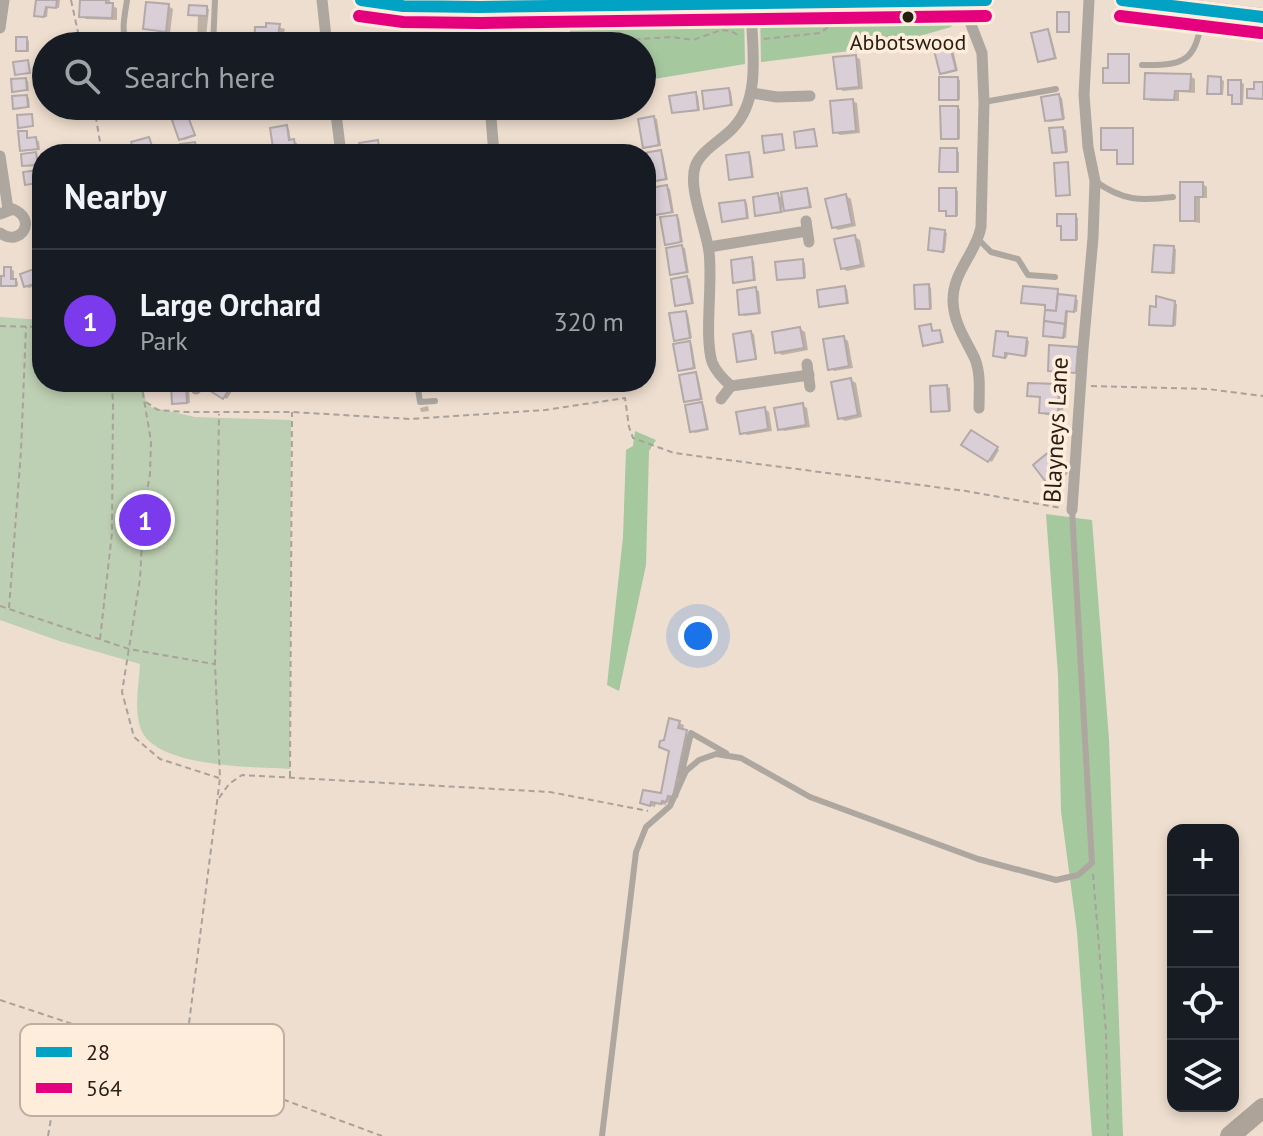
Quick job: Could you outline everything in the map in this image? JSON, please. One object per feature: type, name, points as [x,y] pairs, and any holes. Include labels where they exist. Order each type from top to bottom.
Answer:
[{"type":"highway","points":[[1230,1136],[1263,1108]]},
{"type":"main road","points":[[361,0],[403,6],[480,7],[518,3],[618,5],[986,0]]},
{"type":"main road","points":[[1122,0],[1203,12],[1262,28]]},
{"type":"street","points":[[0,28],[4,0]]},
{"type":"street","points":[[322,0],[325,32]]},
{"type":"street","name":"Blayneys Lane","points":[[1072,510],[1095,181],[1088,147],[1084,95],[1089,0]]},
{"type":"street","points":[[962,1],[982,53],[981,227],[954,285],[953,302],[956,322],[979,374],[979,408]]},
{"type":"street","points":[[731,386],[717,372],[710,349],[712,273],[695,191],[694,169],[699,159],[740,120],[752,93],[751,38],[761,3]]},
{"type":"street","points":[[480,7],[483,32]]},
{"type":"street","points":[[752,93],[777,97],[810,96]]},
{"type":"street","points":[[337,120],[340,144]]},
{"type":"street","points":[[491,120],[493,144]]},
{"type":"street","points":[[0,156],[4,211],[22,214],[25,226],[16,237],[6,237],[0,233]]},
{"type":"street","points":[[709,247],[807,231]]},
{"type":"street","points":[[721,399],[731,386],[809,375]]},
{"type":"lane","points":[[123,32],[127,0]]},
{"type":"lane","points":[[214,32],[215,0]]},
{"type":"lane","points":[[1142,65],[1171,66],[1186,59],[1198,40],[1203,12]]},
{"type":"lane","points":[[984,102],[1056,89]]},
{"type":"lane","points":[[1095,181],[1112,193],[1130,199],[1173,197]]},
{"type":"lane","points":[[978,239],[991,252],[1018,259],[1028,275],[1055,277]]},
{"type":"lane","points":[[418,392],[420,402],[435,401]]},
{"type":"lane","name":"Blayneys Lane","points":[[1072,510],[1092,863]]},
{"type":"lane","points":[[677,794],[691,733],[733,757]]},
{"type":"lane","points":[[602,1136],[636,852],[646,827],[670,806],[686,771],[699,760],[716,754],[741,758],[810,797],[978,859],[1056,880],[1078,875],[1092,863]]},
{"type":"path","points":[[71,0],[78,32]]},
{"type":"path","points":[[656,38],[693,40],[721,30],[767,40],[820,33],[831,21],[830,2]]},
{"type":"path","points":[[618,5],[618,32]]},
{"type":"path","points":[[96,120],[100,144]]},
{"type":"path","points":[[0,326],[32,327]]},
{"type":"path","points":[[9,608],[21,451],[26,327]]},
{"type":"path","points":[[1082,387],[1208,389],[1263,396]]},
{"type":"path","points":[[100,639],[112,533],[112,392]]},
{"type":"path","points":[[144,392],[151,441],[150,474],[144,508],[140,579],[122,692],[134,737],[160,759],[220,778]]},
{"type":"path","points":[[146,402],[158,410],[292,412],[410,419],[545,410],[625,398],[633,438],[674,453],[966,491],[1072,510]]},
{"type":"path","points":[[290,778],[292,412]]},
{"type":"path","points":[[189,1024],[220,778],[215,664],[219,413]]},
{"type":"path","points":[[0,606],[129,649],[215,664]]},
{"type":"path","points":[[217,800],[229,784],[242,775],[550,792],[661,814]]},
{"type":"path","points":[[1092,863],[1106,1032],[1108,1136]]},
{"type":"path","points":[[0,1000],[73,1024]]},
{"type":"path","points":[[284,1100],[382,1136]]},
{"type":"path","points":[[48,1136],[51,1116]]},
{"type":"green space","points":[[949,11],[954,20],[951,27],[881,47],[761,62],[760,12]]},
{"type":"green space","points":[[744,12],[745,64],[656,79],[656,32],[570,32],[572,22],[581,17]]},
{"type":"green space","points":[[0,317],[32,319],[32,392],[144,392],[146,402],[151,407],[195,417],[291,420],[290,769],[207,763],[164,751],[148,740],[140,727],[137,703],[140,664],[0,620]]},
{"type":"green space","points":[[635,431],[656,440],[649,451],[646,565],[619,691],[607,685],[623,537],[626,450],[633,446]]},
{"type":"green space","points":[[1046,514],[1092,520],[1109,739],[1123,1136],[1092,1136],[1077,932],[1061,811],[1058,675]]},
{"type":"building","points":[[36,0],[57,0],[56,8],[46,7],[44,17],[34,16]]},
{"type":"building","points":[[80,0],[113,3],[112,18],[79,17]]},
{"type":"building","points":[[146,2],[169,4],[166,32],[143,29]]},
{"type":"building","points":[[189,5],[207,6],[207,16],[188,15]]},
{"type":"building","points":[[1057,12],[1069,12],[1069,32],[1057,32]]},
{"type":"building","points":[[266,23],[280,24],[279,32],[255,32],[255,27],[266,27]]},
{"type":"building","points":[[1048,29],[1055,58],[1038,62],[1031,33]]},
{"type":"building","points":[[16,37],[27,37],[27,51],[16,51]]},
{"type":"building","points":[[948,38],[956,70],[940,74],[932,42]]},
{"type":"building","points":[[1108,54],[1129,54],[1129,83],[1103,83],[1103,68],[1108,68]]},
{"type":"building","points":[[856,55],[859,87],[837,89],[833,57]]},
{"type":"building","points":[[28,60],[30,73],[15,75],[13,62]]},
{"type":"building","points":[[1145,73],[1191,74],[1190,91],[1175,91],[1174,100],[1144,99]]},
{"type":"building","points":[[1208,76],[1221,77],[1221,94],[1207,94]]},
{"type":"building","points":[[939,77],[958,77],[958,100],[939,100]]},
{"type":"building","points":[[26,78],[27,90],[12,92],[11,79]]},
{"type":"building","points":[[1228,80],[1241,80],[1241,104],[1232,104],[1232,95],[1228,95]]},
{"type":"building","points":[[1254,82],[1263,82],[1263,99],[1247,98],[1247,89],[1254,89]]},
{"type":"building","points":[[729,88],[731,105],[704,109],[702,91]]},
{"type":"building","points":[[696,92],[698,110],[672,113],[669,96]]},
{"type":"building","points":[[1059,94],[1063,119],[1045,121],[1041,97]]},
{"type":"building","points":[[27,95],[28,107],[13,109],[12,96]]},
{"type":"building","points":[[853,99],[856,131],[833,133],[830,101]]},
{"type":"building","points":[[940,106],[958,106],[958,139],[941,139]]},
{"type":"building","points":[[32,114],[33,126],[18,128],[17,115]]},
{"type":"building","points":[[172,120],[189,120],[195,135],[179,140]]},
{"type":"building","points":[[638,120],[655,120],[659,145],[642,144]]},
{"type":"building","points":[[287,125],[289,140],[294,139],[295,144],[272,144],[270,128]]},
{"type":"building","points":[[1063,127],[1066,152],[1052,153],[1049,128]]},
{"type":"building","points":[[1101,128],[1133,128],[1133,164],[1117,164],[1117,150],[1101,150]]},
{"type":"building","points":[[814,129],[817,146],[796,148],[794,132]]},
{"type":"building","points":[[18,131],[27,131],[27,138],[36,137],[37,144],[32,144],[32,150],[20,151]]},
{"type":"building","points":[[782,134],[784,150],[764,153],[762,136]]},
{"type":"building","points":[[149,137],[151,144],[132,144]]},
{"type":"building","points":[[378,140],[379,144],[359,144]]},
{"type":"building","points":[[940,148],[957,148],[957,172],[939,172]]},
{"type":"building","points":[[661,150],[666,179],[656,181],[656,151]]},
{"type":"building","points":[[749,152],[752,177],[729,180],[726,155]]},
{"type":"building","points":[[32,153],[32,165],[22,166],[21,154]]},
{"type":"building","points":[[1068,162],[1070,195],[1056,196],[1054,163]]},
{"type":"building","points":[[32,171],[32,184],[25,185],[23,172]]},
{"type":"building","points":[[1180,182],[1203,182],[1203,197],[1195,197],[1195,221],[1180,221]]},
{"type":"building","points":[[667,185],[672,212],[656,215],[656,187]]},
{"type":"building","points":[[807,188],[810,207],[784,211],[781,192]]},
{"type":"building","points":[[939,188],[956,188],[956,216],[946,216],[946,211],[939,211]]},
{"type":"building","points":[[778,193],[781,212],[755,216],[753,197]]},
{"type":"building","points":[[846,194],[852,224],[832,228],[825,199]]},
{"type":"building","points":[[745,200],[747,218],[722,222],[719,203]]},
{"type":"building","points":[[1057,214],[1076,214],[1076,240],[1061,240]]},
{"type":"building","points":[[677,215],[681,242],[665,245],[660,217]]},
{"type":"building","points":[[930,228],[945,230],[943,252],[928,250]]},
{"type":"building","points":[[855,235],[861,265],[841,269],[834,239]]},
{"type":"building","points":[[682,245],[687,272],[670,275],[666,248]]},
{"type":"building","points":[[1154,245],[1174,246],[1172,273],[1152,272]]},
{"type":"building","points":[[752,257],[754,280],[733,283],[731,260]]},
{"type":"building","points":[[803,259],[804,278],[777,280],[775,262]]},
{"type":"building","points":[[4,267],[11,267],[11,279],[16,279],[16,286],[1,286]]},
{"type":"building","points":[[32,270],[32,285],[24,287],[20,274]]},
{"type":"building","points":[[687,276],[692,303],[675,306],[671,279]]},
{"type":"building","points":[[929,284],[930,309],[915,309],[914,285]]},
{"type":"building","points":[[845,286],[847,303],[819,307],[817,290]]},
{"type":"building","points":[[1023,286],[1058,289],[1056,311],[1045,310],[1045,305],[1021,303]]},
{"type":"building","points":[[756,287],[759,313],[739,315],[737,290]]},
{"type":"building","points":[[1058,294],[1076,296],[1074,312],[1066,311],[1065,324],[1044,321],[1045,310],[1056,311]]},
{"type":"building","points":[[1156,296],[1175,301],[1173,326],[1149,325],[1150,306],[1156,307]]},
{"type":"building","points":[[686,311],[690,338],[674,341],[669,313]]},
{"type":"building","points":[[1044,321],[1065,324],[1063,338],[1043,336]]},
{"type":"building","points":[[931,324],[932,331],[940,330],[942,342],[923,346],[919,326]]},
{"type":"building","points":[[800,327],[804,348],[775,353],[772,332]]},
{"type":"building","points":[[751,331],[756,359],[737,362],[733,334]]},
{"type":"building","points":[[996,331],[1027,338],[1025,356],[1005,353],[1005,358],[993,356]]},
{"type":"building","points":[[844,336],[849,366],[828,370],[823,339]]},
{"type":"building","points":[[690,341],[694,368],[678,371],[673,344]]},
{"type":"building","points":[[1049,345],[1078,347],[1076,373],[1048,371]]},
{"type":"building","points":[[696,372],[701,399],[684,402],[679,375]]},
{"type":"building","points":[[851,378],[858,415],[838,419],[831,382]]},
{"type":"building","points":[[1028,383],[1059,384],[1058,414],[1039,413],[1040,397],[1027,396]]},
{"type":"building","points":[[947,385],[949,411],[931,412],[930,386]]},
{"type":"building","points":[[171,392],[186,392],[187,403],[172,404]]},
{"type":"building","points":[[212,392],[228,392],[223,399]]},
{"type":"building","points":[[702,402],[707,429],[690,432],[685,405]]},
{"type":"building","points":[[803,403],[806,425],[778,430],[774,408]]},
{"type":"building","points":[[765,407],[768,429],[740,434],[736,412]]},
{"type":"building","points":[[971,430],[998,447],[988,462],[961,445]]},
{"type":"building","points":[[1050,451],[1067,471],[1049,486],[1033,465]]},
{"type":"building","points":[[669,718],[680,721],[678,728],[687,730],[673,797],[668,796],[666,802],[662,801],[661,804],[651,802],[650,806],[640,803],[643,790],[661,793],[669,751],[659,747],[660,741],[664,740]]},
{"type":"transit line","name":"28","points":[[361,0],[403,6],[480,7],[986,0]]},
{"type":"transit line","name":"28","points":[[1122,0],[1263,17]]},
{"type":"transit line","name":"564","points":[[359,16],[403,22],[480,23],[986,16]]},
{"type":"transit line","name":"564","points":[[1120,16],[1261,33]]},
{"type":"place","name":"Abbotswood","points":[[908,17]]},
{"type":"place","name":"Large Orchard","points":[[145,520]]}]
